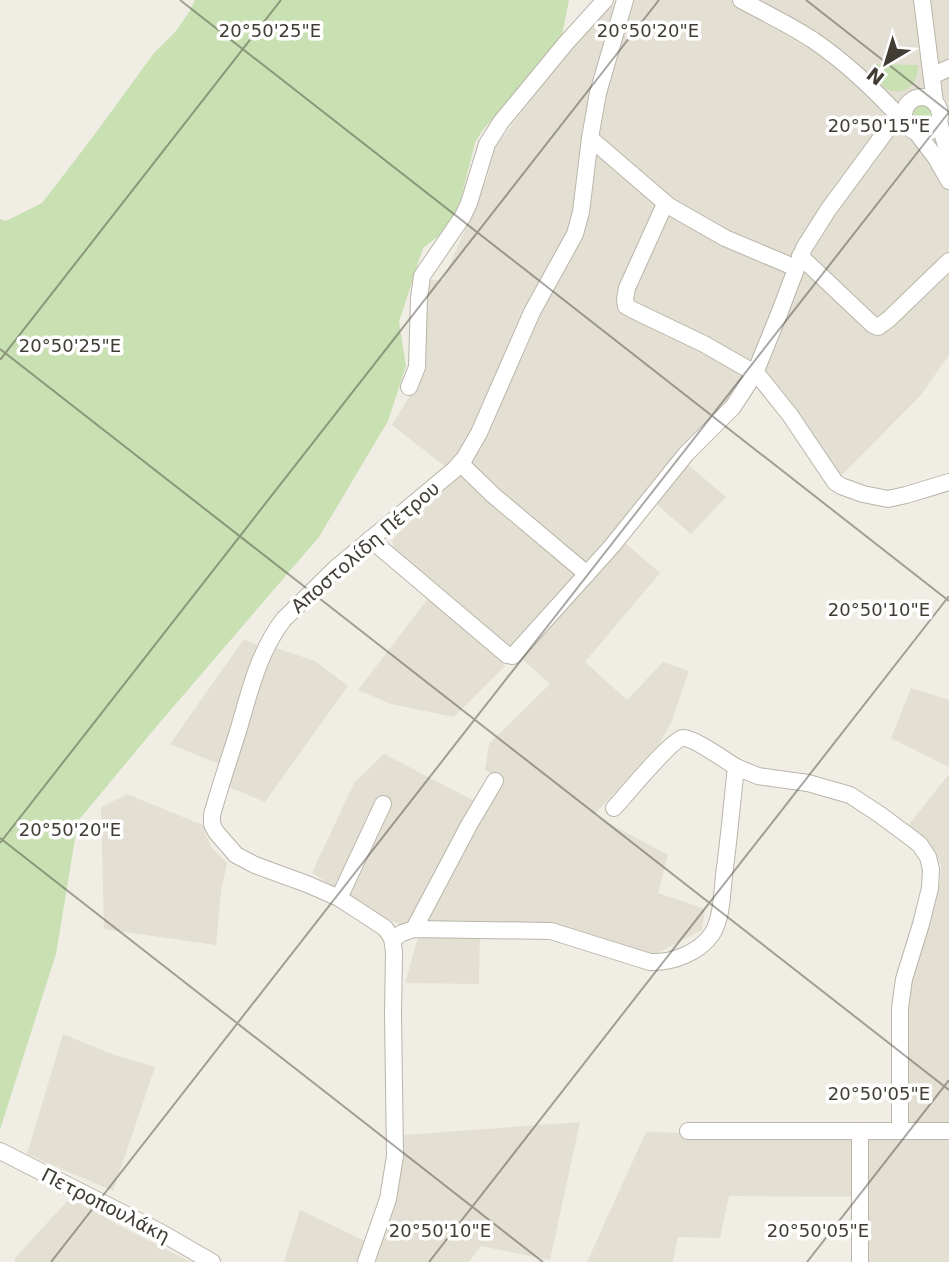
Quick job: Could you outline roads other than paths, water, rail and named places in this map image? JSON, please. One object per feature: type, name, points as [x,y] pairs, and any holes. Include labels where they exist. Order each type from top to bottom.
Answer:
[{"type":"street","points":[[409,387],[417,367],[422,276],[463,216],[487,144],[501,122],[605,0]]},
{"type":"street","name":"Αποστολίδη Πέτρου","points":[[393,939],[385,928],[339,898],[243,859],[230,850],[219,837],[212,820],[257,668],[271,636],[314,589],[445,478],[460,463],[479,433],[532,312],[575,234],[581,212],[590,138],[601,81],[625,0]]},
{"type":"street","points":[[741,0],[813,40],[928,132],[939,122]]},
{"type":"street","points":[[922,0],[935,103],[949,156]]},
{"type":"street","points":[[370,539],[507,655],[513,656],[612,546],[686,454],[727,414],[755,373],[798,262],[828,210],[932,76],[949,68]]},
{"type":"street","points":[[905,113],[926,97],[935,103]]},
{"type":"street","points":[[905,113],[949,181]]},
{"type":"street","points":[[590,138],[665,204],[706,228],[798,262],[878,327],[949,261]]},
{"type":"street","points":[[665,204],[627,288],[626,306],[704,344],[755,373],[767,385],[835,482],[841,486],[888,499],[949,482]]},
{"type":"street","points":[[460,463],[493,495],[587,574]]},
{"type":"street","points":[[614,808],[661,755],[679,739],[685,738],[736,767],[758,776],[808,783],[850,795],[920,845],[928,857],[931,869],[930,888],[904,979],[900,1008],[901,1131]]},
{"type":"street","points":[[366,1262],[388,1199],[395,1156],[393,939],[414,929],[551,931],[650,962],[662,963],[687,954],[707,940],[717,924],[736,767]]},
{"type":"street","points":[[414,929],[495,780]]},
{"type":"street","points":[[339,898],[383,804]]},
{"type":"street","points":[[688,1131],[949,1131]]},
{"type":"street","points":[[860,1131],[860,1262]]},
{"type":"street","name":"Πετροπουλάκη","points":[[0,1151],[148,1226],[212,1262]]}]
